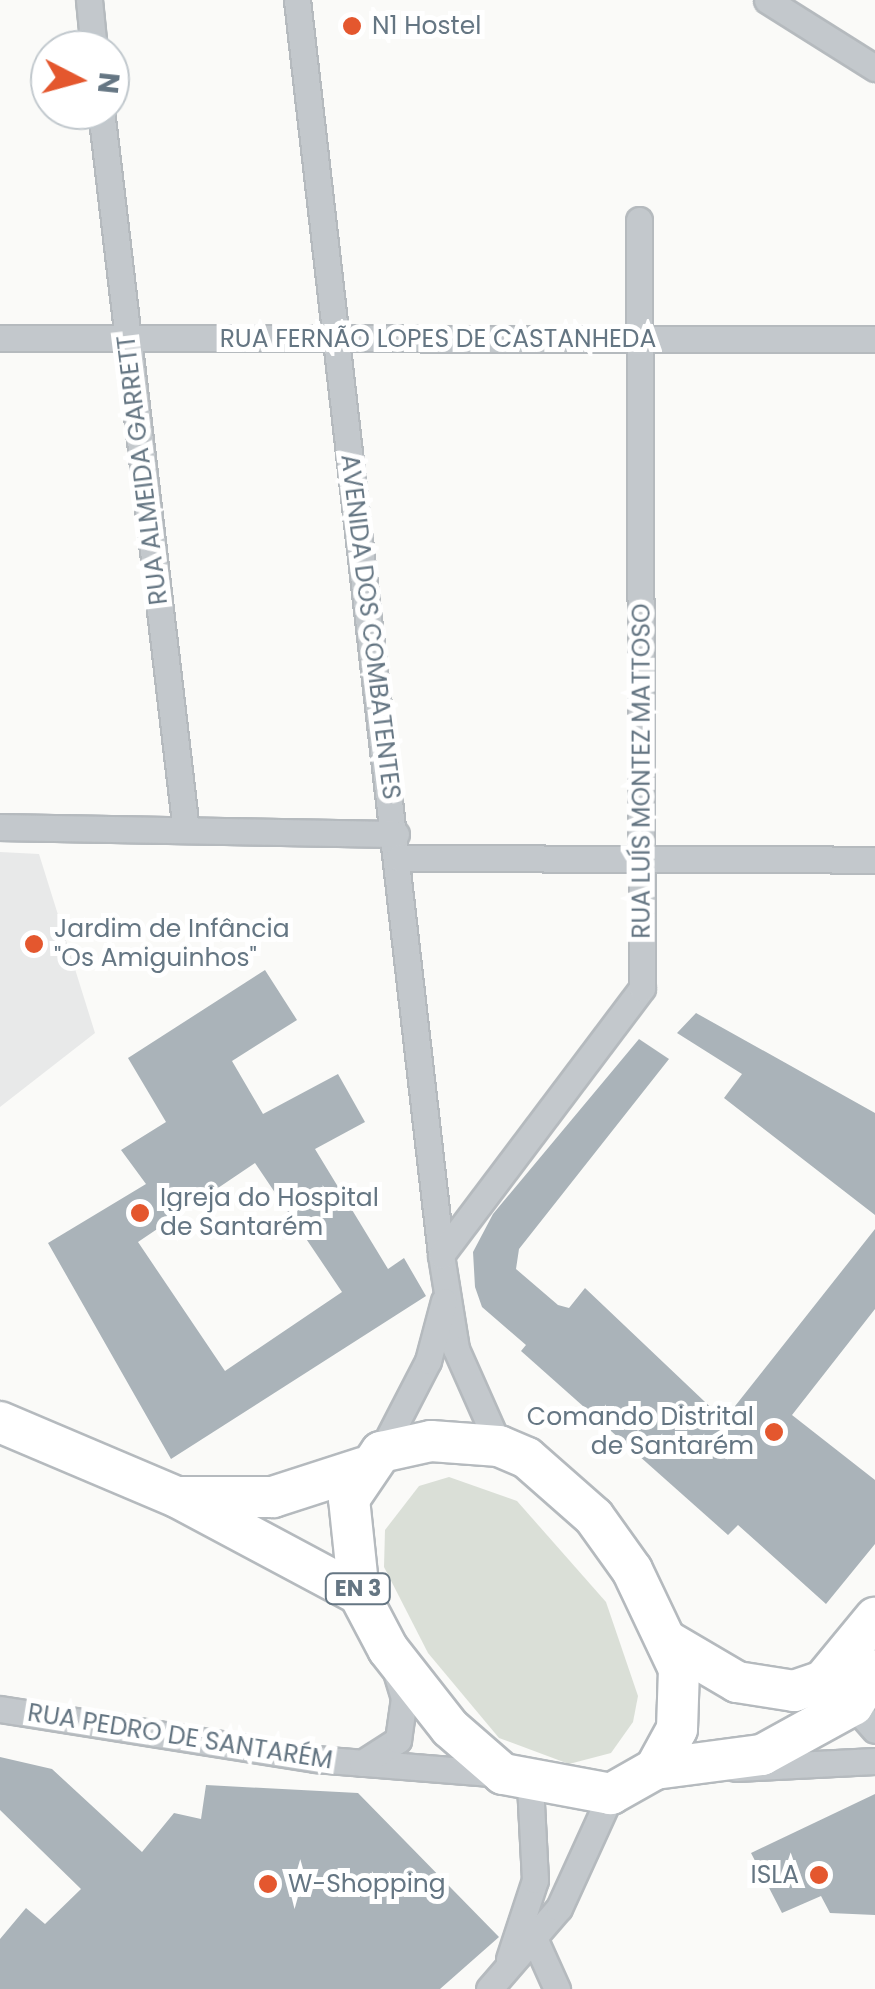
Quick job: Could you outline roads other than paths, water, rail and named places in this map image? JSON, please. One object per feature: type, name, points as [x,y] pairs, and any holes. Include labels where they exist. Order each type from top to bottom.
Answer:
[{"type":"main road","name":"EN 3","points":[[0,1422],[176,1497],[359,1594]]},
{"type":"main road","name":"EN 3","points":[[176,1497],[273,1497],[432,1441],[499,1446]]},
{"type":"main road","points":[[499,1446],[594,1517],[670,1642],[680,1669],[677,1729],[655,1770]]},
{"type":"main road","name":"EN 3","points":[[372,1460],[348,1533],[359,1594],[388,1649],[450,1728],[517,1779]]},
{"type":"main road","points":[[670,1642],[737,1682],[794,1692],[824,1680],[875,1618]]},
{"type":"main road","points":[[517,1779],[611,1794],[655,1770],[726,1766],[864,1717],[875,1670]]},
{"type":"street","points":[[89,0],[92,30]]},
{"type":"street","name":"AVENIDA DOS COMBATENTES","points":[[297,0],[441,1255],[456,1348],[499,1446]]},
{"type":"street","points":[[768,0],[875,68]]},
{"type":"street","name":"RUA ALMEIDA GARRETT","points":[[103,130],[186,830]]},
{"type":"street","name":"RUA LUÍS MONTEZ MATTOSO","points":[[441,1255],[642,988],[639,220]]},
{"type":"street","name":"RUA FERNÃO LOPES DE CASTANHEDA","points":[[0,338],[875,339]]},
{"type":"street","points":[[0,827],[186,830],[643,860],[875,860]]},
{"type":"street","points":[[372,1460],[428,1362],[447,1292]]},
{"type":"street","name":"RUA PEDRO DE SANTARÉM","points":[[360,1764],[391,1752],[403,1724],[388,1649]]},
{"type":"street","name":"RUA PEDRO DE SANTARÉM","points":[[0,1709],[360,1764],[517,1779]]},
{"type":"street","points":[[726,1766],[777,1773],[875,1762]]},
{"type":"street","points":[[496,1981],[535,1880],[517,1779]]},
{"type":"street","points":[[496,1981],[535,1940],[592,1849],[611,1794]]},
{"type":"street","points":[[535,1940],[557,1989]]},
{"type":"place","name":"N1 Hostel","points":[[352,26]]},
{"type":"place","name":"Jardim de Infância \"Os Amiguinhos\"","points":[[34,944]]},
{"type":"place","name":"Igreja do Hospital de Santarém","points":[[140,1213]]},
{"type":"place","name":"Comando Distrital de Santarém","points":[[774,1432]]},
{"type":"place","name":"ISLA","points":[[819,1875]]},
{"type":"place","name":"W-Shopping","points":[[268,1884]]}]
